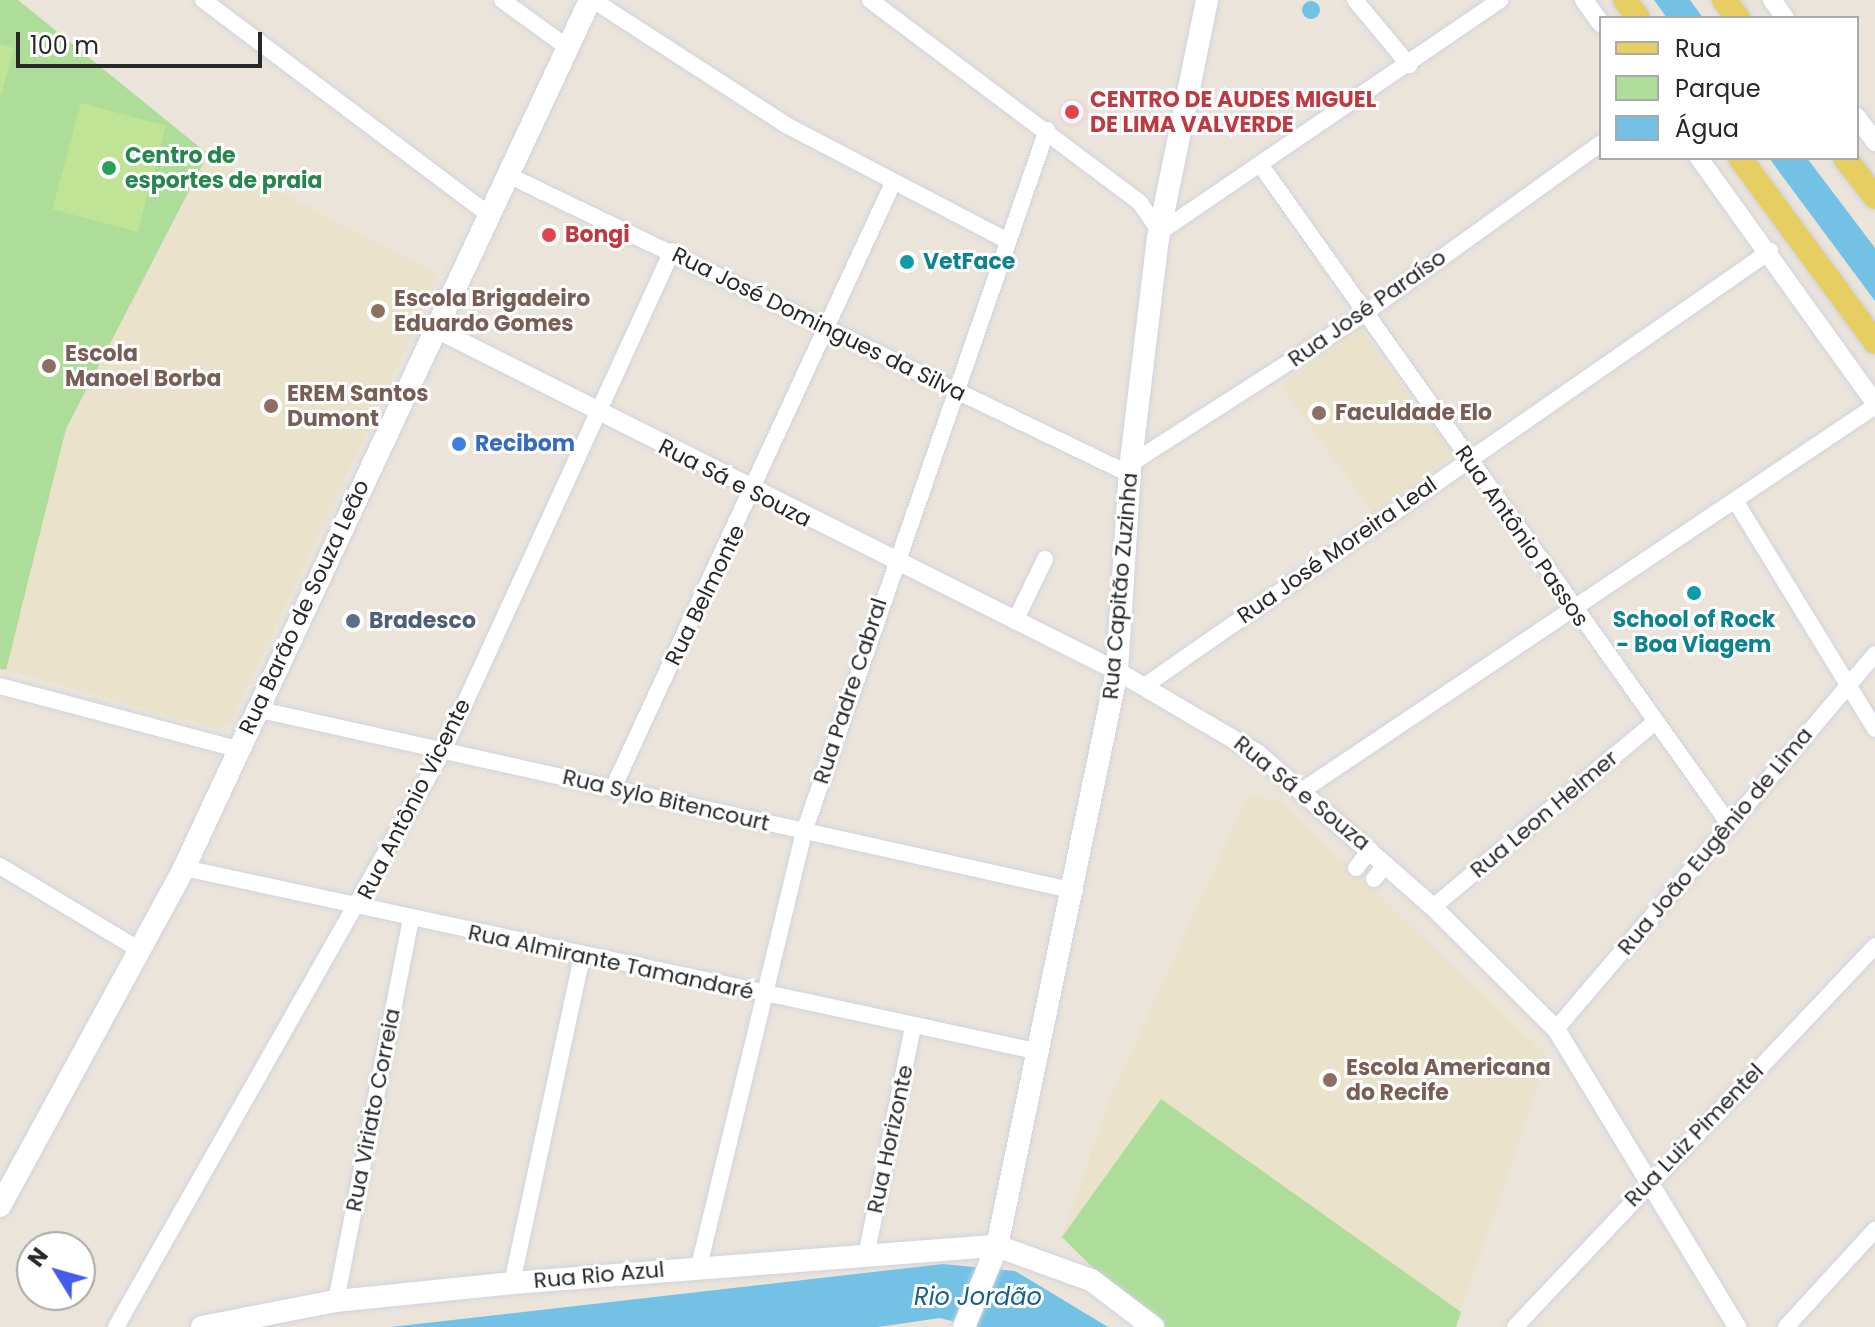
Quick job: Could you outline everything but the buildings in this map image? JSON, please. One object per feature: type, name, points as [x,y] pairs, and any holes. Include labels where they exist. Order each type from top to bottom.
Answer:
[{"type":"main road","name":"Rua Barão de Souza Leão","points":[[0,1206],[184,868],[237,749],[591,0]]},
{"type":"main road","name":"Rua Capitão Zuzinha","points":[[964,1327],[995,1254],[1075,891],[1117,671],[1130,469],[1160,232],[1207,0]]},
{"type":"main road","points":[[1724,0],[1736,16]]},
{"type":"main road","points":[[1741,160],[1875,342]]},
{"type":"main road","points":[[1847,160],[1875,197]]},
{"type":"main road","name":"Rua Rio Azul","points":[[202,1327],[336,1301],[512,1283],[867,1251],[995,1254]]},
{"type":"main road","points":[[995,1254],[1091,1280],[1153,1327]]},
{"type":"street","points":[[203,0],[489,215]]},
{"type":"street","points":[[502,0],[567,47]]},
{"type":"street","points":[[591,0],[788,126],[1006,240]]},
{"type":"street","points":[[870,0],[1047,130],[1140,203],[1160,232],[1262,167],[1500,0]]},
{"type":"street","points":[[1355,0],[1409,65]]},
{"type":"street","points":[[1584,0],[1599,20]]},
{"type":"street","points":[[1859,120],[1875,142]]},
{"type":"street","name":"Rua Padre Cabral","points":[[699,1266],[761,995],[804,832],[951,389],[1047,130]]},
{"type":"street","name":"Rua José Paraíso","points":[[1130,469],[1362,315],[1599,144]]},
{"type":"street","points":[[1303,790],[1576,613],[1875,404],[1770,251],[1701,160]]},
{"type":"street","name":"Rua Antônio Passos","points":[[1262,167],[1362,315],[1729,824]]},
{"type":"street","name":"Rua José Domingues da Silva","points":[[508,175],[672,251],[1110,469],[1130,469]]},
{"type":"street","name":"Rua Belmonte","points":[[614,786],[754,493],[893,183]]},
{"type":"street","name":"Rua Antônio Vicente","points":[[116,1327],[359,906],[442,753],[672,251]]},
{"type":"street","name":"Rua José Moreira Leal","points":[[1143,687],[1468,458],[1770,251]]},
{"type":"street","name":"Rua Sá e Souza","points":[[436,329],[754,493],[1117,671],[1228,733],[1303,790],[1433,907],[1556,1029],[1653,1178],[1737,1327]]},
{"type":"street","points":[[1736,502],[1846,687],[1875,729]]},
{"type":"street","points":[[1015,621],[1045,559]]},
{"type":"street","name":"Rua João Eugênio de Lima","points":[[1556,1029],[1875,654]]},
{"type":"street","points":[[0,686],[237,749]]},
{"type":"street","name":"Rua Sylo Bitencourt","points":[[256,709],[442,753],[614,786],[804,832],[1075,891]]},
{"type":"street","name":"Rua Leon Helmer","points":[[1433,907],[1655,722]]},
{"type":"street","points":[[1356,868],[1370,850]]},
{"type":"street","points":[[1374,879],[1386,864]]},
{"type":"street","points":[[0,866],[140,950]]},
{"type":"street","name":"Rua Almirante Tamandaré","points":[[184,868],[582,957],[1040,1052]]},
{"type":"street","name":"Rua Viriato Correia","points":[[336,1301],[411,918]]},
{"type":"street","name":"Rua Luiz Pimentel","points":[[1515,1327],[1875,946]]},
{"type":"street","points":[[512,1283],[582,957]]},
{"type":"street","name":"Rua Horizonte","points":[[867,1251],[913,1026]]},
{"type":"street","points":[[1786,1327],[1875,1230]]},
{"type":"shaded area","name":"CENTRO DE AUDES MIGUEL DE LIMA VALVERDE","points":[[1073,98],[1084,102],[1088,113],[1084,124],[1073,128],[1062,124],[1058,113],[1062,102]]},
{"type":"shaded area","points":[[208,154],[440,276],[230,724],[218,729],[6,670],[66,429],[0,335],[139,288]]},
{"type":"shaded area","points":[[1360,328],[1452,455],[1373,513],[1281,386]]},
{"type":"shaded area","name":"Escola Americana do Recife","points":[[1247,797],[1280,801],[1547,1056],[1456,1327],[1152,1327],[1062,1237],[1108,1104]]},
{"type":"green space","points":[[0,0],[18,0],[208,154],[66,429],[6,670],[0,669]]},
{"type":"green space","points":[[0,44],[14,48],[0,98]]},
{"type":"green space","name":"Centro de esportes de praia","points":[[81,103],[166,126],[138,232],[53,209]]},
{"type":"green space","points":[[1161,1099],[1461,1312],[1456,1327],[1152,1327],[1062,1237]]},
{"type":"water","points":[[1654,0],[1690,0],[1702,16],[1666,16]]},
{"type":"water","points":[[1311,1],[1320,10],[1311,19],[1302,10]]},
{"type":"water","points":[[1770,160],[1809,160],[1875,248],[1875,301]]},
{"type":"water","name":"Rio Jordão","points":[[943,1264],[1015,1271],[1108,1327],[975,1327],[940,1318],[878,1327],[391,1327]]},
{"type":"place","name":"CENTRO DE AUDES MIGUEL DE LIMA VALVERDE","points":[[1072,112]]},
{"type":"place","name":"Centro de esportes de praia","points":[[109,168]]},
{"type":"place","name":"Bongi","points":[[549,235]]},
{"type":"place","name":"VetFace","points":[[907,262]]},
{"type":"place","name":"Escola Brigadeiro Eduardo Gomes","points":[[378,311]]},
{"type":"place","name":"Escola Manoel Borba","points":[[49,366]]},
{"type":"place","name":"EREM Santos Dumont","points":[[271,406]]},
{"type":"place","name":"Faculdade Elo","points":[[1319,413]]},
{"type":"place","name":"Recibom","points":[[459,444]]},
{"type":"place","name":"School of Rock - Boa Viagem","points":[[1694,593]]},
{"type":"place","name":"Bradesco","points":[[353,621]]},
{"type":"place","name":"Escola Americana do Recife","points":[[1330,1080]]}]
